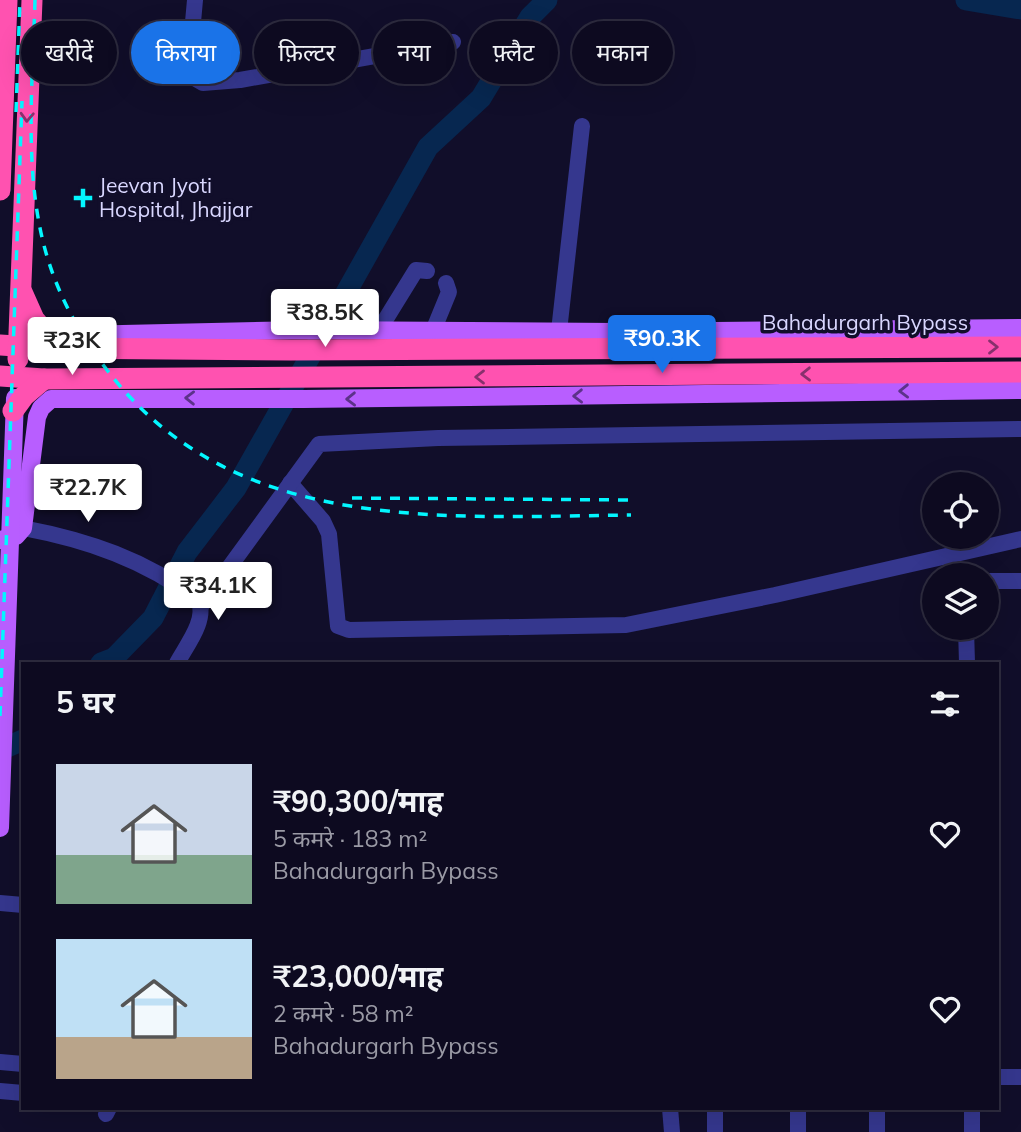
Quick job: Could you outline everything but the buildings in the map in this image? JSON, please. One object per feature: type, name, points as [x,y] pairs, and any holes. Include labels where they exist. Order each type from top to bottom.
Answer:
[{"type":"highway","points":[[32,0],[20,287],[9,346],[9,377],[951,382],[1021,373]]},
{"type":"highway","points":[[0,190],[5,7]]},
{"type":"highway","points":[[20,287],[34,319],[62,348]]},
{"type":"highway","name":"Bahadurgarh Bypass","points":[[9,346],[290,350],[1021,347]]},
{"type":"highway","points":[[951,382],[952,347]]},
{"type":"highway","points":[[13,411],[24,396],[44,379]]},
{"type":"main road","points":[[62,348],[78,335],[304,330],[1021,328]]},
{"type":"main road","points":[[0,828],[11,535],[13,411],[9,377]]},
{"type":"main road","points":[[11,535],[37,417],[41,408],[51,399],[304,399],[951,382],[1021,390]]},
{"type":"street","points":[[195,0],[189,66],[191,76],[202,83],[240,80],[373,57]]},
{"type":"street","points":[[559,331],[582,126]]},
{"type":"street","points":[[379,330],[408,278],[416,270],[427,271]]},
{"type":"street","points":[[433,331],[449,292],[446,283]]},
{"type":"street","points":[[178,662],[200,619],[201,606],[313,449],[324,443],[438,438],[1021,429]]},
{"type":"street","points":[[290,483],[323,521],[329,534],[338,626],[344,630],[626,625],[1021,539]]},
{"type":"street","points":[[11,535],[97,545],[139,563],[185,590],[201,606]]},
{"type":"street","points":[[999,581],[1021,580]]},
{"type":"street","points":[[966,640],[967,662]]},
{"type":"street","points":[[0,903],[21,905]]},
{"type":"street","points":[[0,1056],[21,1057]]},
{"type":"street","points":[[0,1062],[21,1064]]},
{"type":"street","points":[[999,1077],[1021,1077]]},
{"type":"street","points":[[0,1091],[21,1093]]},
{"type":"street","points":[[670,1110],[672,1132]]},
{"type":"street","points":[[715,1110],[715,1132]]},
{"type":"street","points":[[798,1110],[798,1132]]},
{"type":"street","points":[[877,1110],[877,1132]]},
{"type":"street","points":[[972,1110],[972,1132]]},
{"type":"waterway","points":[[104,662],[114,658],[153,618],[187,552],[236,488],[428,147],[481,98],[530,17],[547,0]]},
{"type":"waterway","points":[[966,0],[1021,9]]},
{"type":"waterway","points":[[0,750],[21,741]]},
{"type":"railway","points":[[16,112],[20,0]]},
{"type":"railway","points":[[35,0],[31,143],[35,200],[44,247],[56,283],[82,334],[104,366],[155,421],[213,461],[277,488],[344,505],[415,514],[631,515]]},
{"type":"railway","points":[[0,716],[22,101]]},
{"type":"railway","points":[[352,498],[631,500]]},
{"type":"place","name":"Jeevan Jyoti Hospital, Jhajjar","points":[[83,198]]}]
